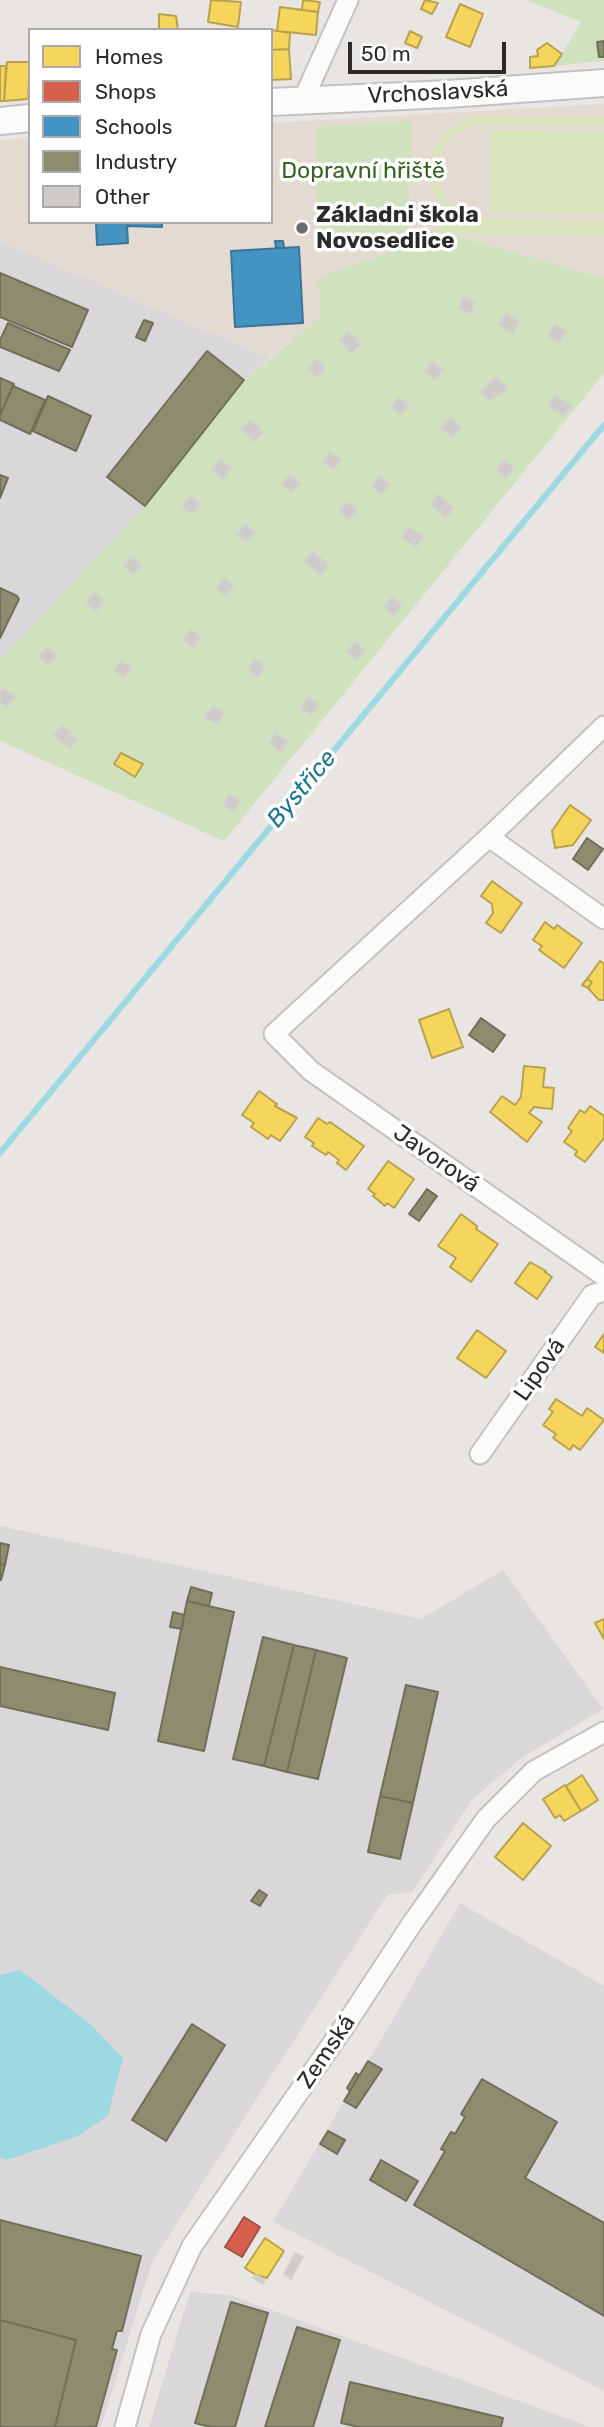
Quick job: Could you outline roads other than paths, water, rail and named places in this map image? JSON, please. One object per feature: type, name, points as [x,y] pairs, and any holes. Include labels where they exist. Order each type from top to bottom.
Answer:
[{"type":"street","points":[[303,100],[348,0]]},
{"type":"street","name":"Vrchoslavská","points":[[273,102],[448,94],[604,83]]},
{"type":"street","points":[[0,121],[28,118]]},
{"type":"street","points":[[604,726],[489,837],[604,919]]},
{"type":"street","name":"Javorová","points":[[489,837],[274,1034],[311,1071],[604,1276]]},
{"type":"street","name":"Lipová","points":[[480,1454],[592,1295],[604,1291]]},
{"type":"street","name":"Zemská","points":[[125,2427],[151,2334],[192,2246],[411,1925],[486,1819],[534,1771],[604,1732]]},
{"type":"water","points":[[20,1970],[90,2024],[123,2058],[108,2116],[78,2136],[7,2160],[0,2157],[0,1975]]},
{"type":"waterway","name":"Bystřice","points":[[0,1153],[604,425]]},
{"type":"place","name":"Základni škola Novosedlice","points":[[302,228]]},
{"type":"park label","name":"Dopravní hřiště","points":[[363,171]]}]
